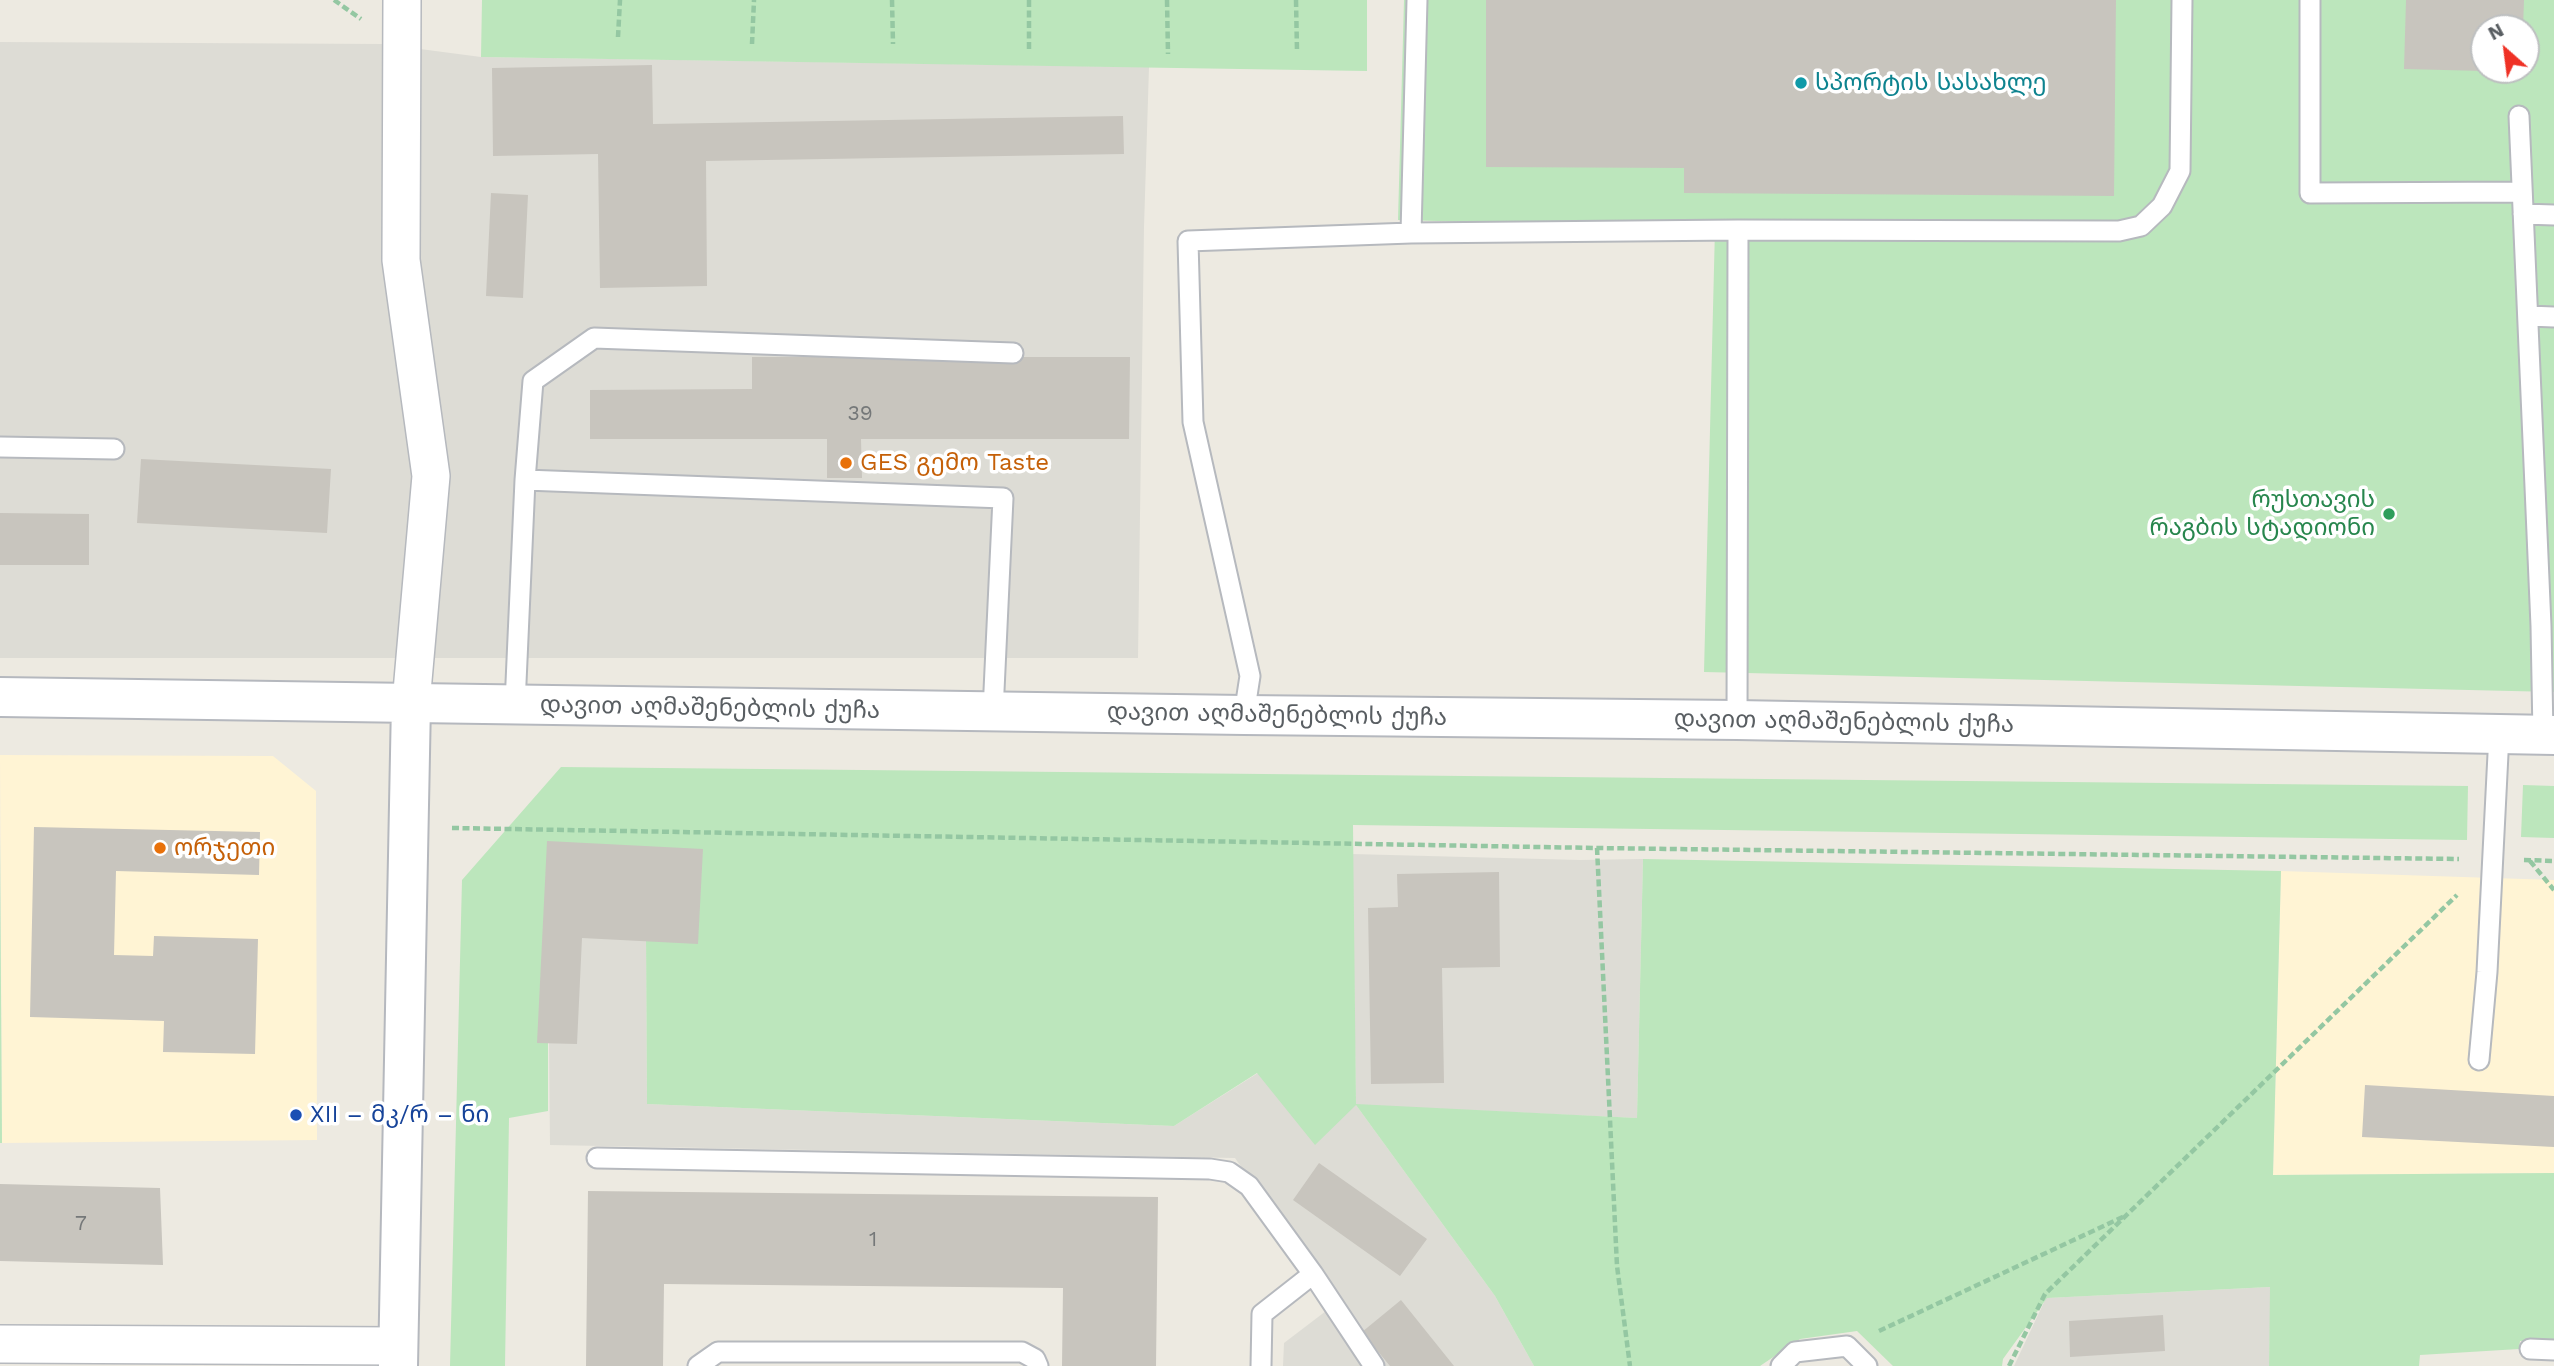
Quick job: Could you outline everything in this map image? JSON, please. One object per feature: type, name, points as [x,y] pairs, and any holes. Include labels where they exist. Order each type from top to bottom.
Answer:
[{"type":"main road","name":"დავით აღმაშენებლის ქუჩა","points":[[0,697],[1737,720],[2548,735]]},
{"type":"main road","points":[[398,1356],[411,703]]},
{"type":"street","points":[[402,0],[401,260],[431,476],[411,703]]},
{"type":"street","points":[[0,1344],[398,1356]]},
{"type":"lane","points":[[1411,233],[1418,0]]},
{"type":"lane","points":[[1244,715],[1250,676],[1193,422],[1188,241],[1411,233],[2119,231],[2141,226],[2161,206],[2180,171],[2182,0]]},
{"type":"lane","points":[[2310,0],[2310,193],[2522,192]]},
{"type":"lane","points":[[2519,116],[2548,735]]},
{"type":"lane","points":[[2523,214],[2554,215]]},
{"type":"lane","points":[[1737,720],[1738,230]]},
{"type":"lane","points":[[2528,316],[2554,317]]},
{"type":"lane","points":[[514,705],[525,480],[533,381],[594,338],[1013,353]]},
{"type":"lane","points":[[0,447],[114,449]]},
{"type":"lane","points":[[525,480],[1003,498],[993,712]]},
{"type":"lane","points":[[2479,1060],[2494,859],[2499,734]]},
{"type":"lane","points":[[597,1158],[1210,1169],[1229,1172],[1249,1186],[1313,1274],[1374,1366]]},
{"type":"lane","points":[[1261,1366],[1262,1314],[1313,1274]]},
{"type":"lane","points":[[1782,1366],[1795,1352],[1847,1346],[1867,1366]]},
{"type":"lane","points":[[2530,1349],[2554,1349]]},
{"type":"lane","points":[[698,1366],[718,1352],[1022,1352],[1035,1359],[1038,1366]]},
{"type":"path","points":[[618,37],[620,0]]},
{"type":"path","points":[[752,44],[754,0]]},
{"type":"path","points":[[892,0],[892,44]]},
{"type":"path","points":[[1029,0],[1029,51]]},
{"type":"path","points":[[1167,0],[1168,54]]},
{"type":"path","points":[[1296,0],[1297,51]]},
{"type":"path","points":[[409,827],[1597,848],[2554,861]]},
{"type":"path","points":[[1597,848],[1617,1266],[1630,1366]]},
{"type":"path","points":[[2009,1366],[2045,1294],[2494,859]]},
{"type":"path","points":[[2529,860],[2554,890]]},
{"type":"path","points":[[1847,1346],[2129,1214]]},
{"type":"shaded area","points":[[0,42],[382,44],[481,57],[1149,67],[1138,658],[0,658]]},
{"type":"shaded area","points":[[0,755],[273,756],[316,791],[317,1140],[2,1143]]},
{"type":"shaded area","points":[[1352,854],[1643,859],[1637,1118],[1356,1105]]},
{"type":"shaded area","points":[[2281,871],[2554,880],[2554,1173],[2273,1175]]},
{"type":"shaded area","points":[[548,931],[646,934],[647,1104],[1174,1126],[1258,1073],[1356,1105],[1495,1296],[1534,1366],[1381,1366],[1235,1158],[550,1145]]},
{"type":"shaded area","points":[[2271,1287],[2269,1366],[2014,1366],[2046,1298]]},
{"type":"shaded area","points":[[1326,1311],[1362,1366],[1283,1366],[1284,1343]]},
{"type":"green space","points":[[482,0],[1367,0],[1367,71],[481,57]]},
{"type":"green space","points":[[1404,0],[2554,0],[2554,692],[1704,672],[1715,228],[1398,220]]},
{"type":"green space","points":[[561,767],[2468,786],[2467,840],[1353,825],[1356,1104],[1637,1118],[1643,859],[2281,871],[2273,1175],[2554,1173],[2554,1342],[2520,1341],[2519,1349],[2420,1355],[2419,1366],[2269,1366],[2270,1287],[2047,1298],[2003,1359],[2002,1366],[1893,1366],[1857,1331],[1800,1339],[1760,1366],[1534,1366],[1495,1296],[1356,1105],[1315,1145],[1257,1073],[1174,1126],[647,1104],[646,934],[548,932],[548,1111],[509,1118],[505,1366],[450,1366],[462,880]]},
{"type":"green space","points":[[2523,785],[2554,786],[2554,838],[2521,837]]},
{"type":"green space","points":[[0,834],[2,1143],[0,1143]]},
{"type":"building","name":"სპორტის სასახლე","points":[[1486,0],[2116,0],[2114,196],[1684,193],[1684,168],[1486,167]]},
{"type":"building","points":[[2406,0],[2524,0],[2524,14],[2470,14],[2470,71],[2404,69]]},
{"type":"building","points":[[652,65],[653,124],[1123,116],[1124,154],[706,161],[707,286],[600,288],[598,154],[493,156],[492,68]]},
{"type":"building","points":[[491,193],[528,195],[523,298],[486,296]]},
{"type":"building","points":[[752,357],[1130,357],[1129,439],[861,439],[862,478],[827,478],[827,439],[590,439],[590,390],[752,389]]},
{"type":"building","points":[[141,459],[331,469],[327,533],[137,523]]},
{"type":"building","points":[[0,513],[89,514],[89,565],[0,565]]},
{"type":"building","points":[[34,827],[260,832],[259,875],[116,871],[114,955],[153,956],[154,936],[258,939],[255,1054],[163,1052],[164,1021],[30,1017]]},
{"type":"building","points":[[547,841],[703,849],[698,944],[582,938],[577,1044],[537,1043]]},
{"type":"building","points":[[1499,872],[1500,967],[1442,968],[1444,1083],[1371,1084],[1368,908],[1398,907],[1397,874]]},
{"type":"building","points":[[2365,1085],[2554,1096],[2554,1147],[2362,1137]]},
{"type":"building","points":[[1319,1163],[1427,1239],[1400,1276],[1293,1200]]},
{"type":"building","points":[[0,1184],[160,1188],[163,1265],[0,1261]]},
{"type":"building","points":[[588,1191],[1158,1197],[1156,1366],[1062,1366],[1063,1288],[664,1284],[663,1366],[586,1366]]},
{"type":"building","points":[[1401,1300],[1454,1366],[1390,1366],[1362,1332]]},
{"type":"building","points":[[2163,1315],[2165,1351],[2070,1357],[2069,1321]]},
{"type":"place","name":"სპორტის სასახლე","points":[[1801,83]]},
{"type":"place","name":"GES გემო Taste","points":[[846,463]]},
{"type":"place","name":"რუსთავის რაგბის სტადიონი","points":[[2389,514]]},
{"type":"place","name":"ორჯეთი","points":[[160,848]]},
{"type":"place","name":"XII – მკ/რ – ნი","points":[[296,1115]]}]
